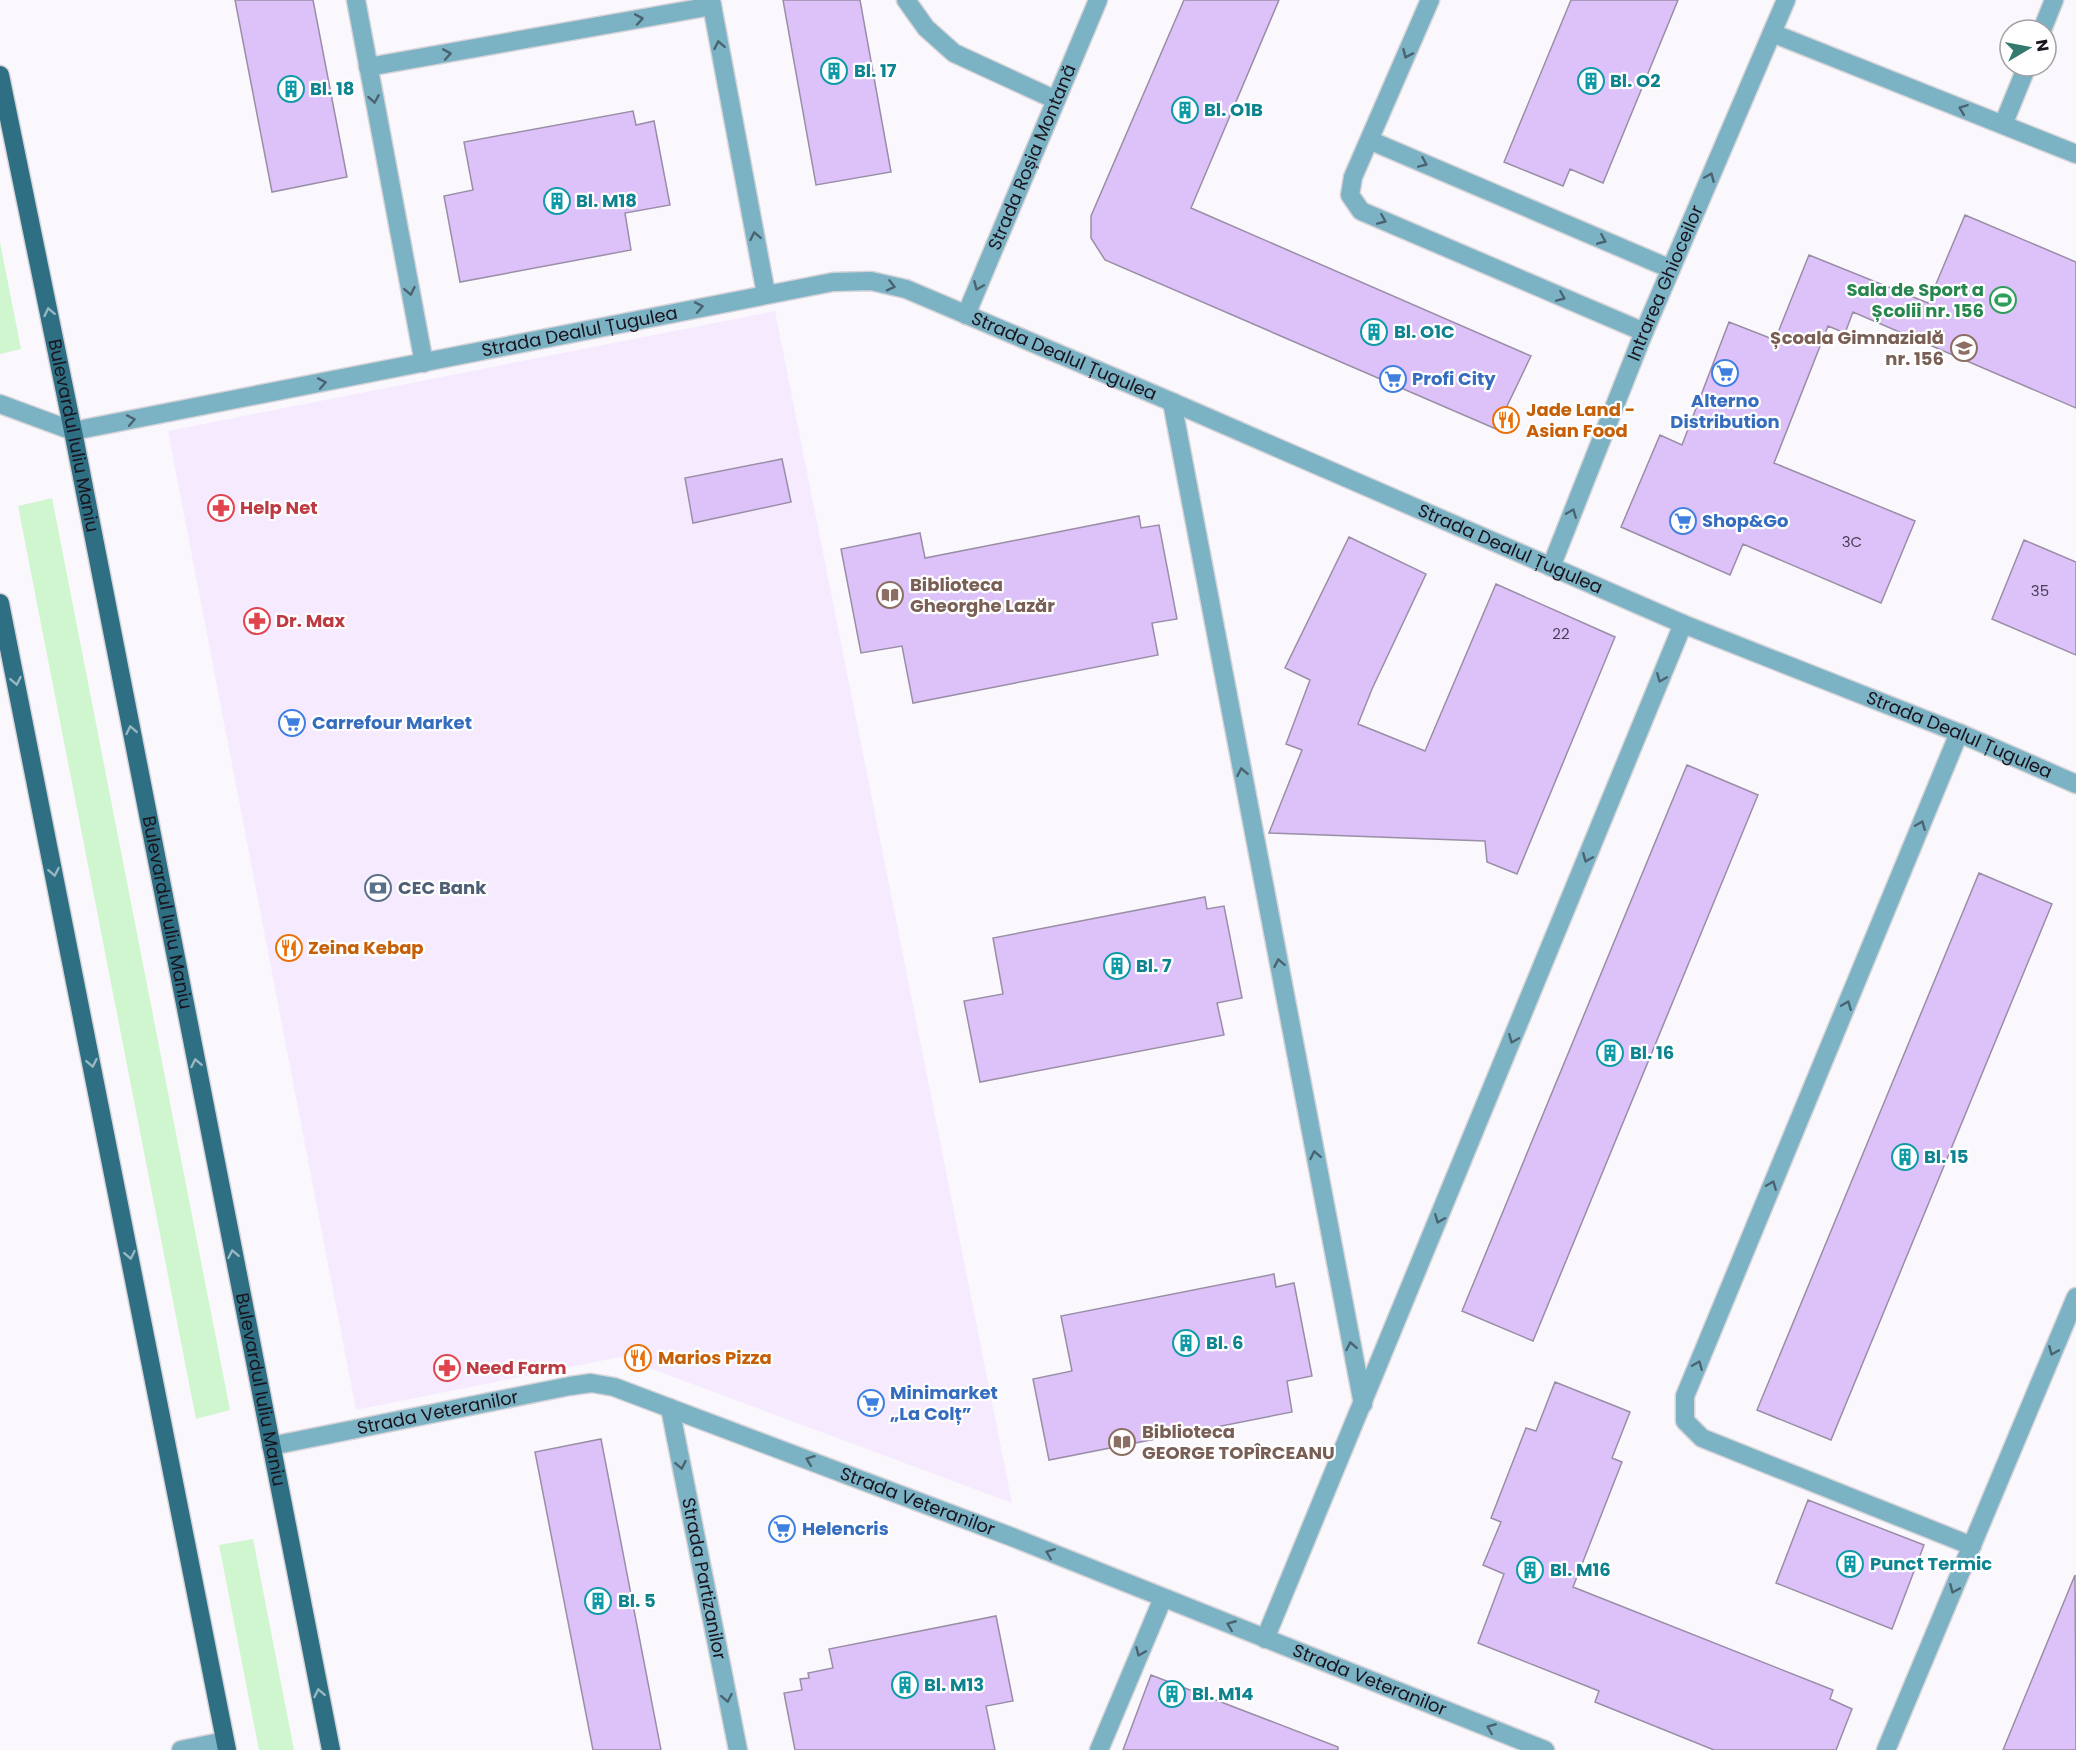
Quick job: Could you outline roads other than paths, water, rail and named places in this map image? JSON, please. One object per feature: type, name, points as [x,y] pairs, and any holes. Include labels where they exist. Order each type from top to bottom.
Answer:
[{"type":"main road","name":"Bulevardul Iuliu Maniu","points":[[0,75],[73,431],[331,1750]]},
{"type":"main road","points":[[0,603],[226,1746]]},
{"type":"street","points":[[356,0],[424,363]]},
{"type":"street","points":[[906,0],[926,28],[954,52],[1056,100]]},
{"type":"street","name":"Strada Roșia Montană","points":[[966,315],[1098,0]]},
{"type":"street","points":[[1430,0],[1353,177],[1350,195],[1361,211],[1644,332]]},
{"type":"street","name":"Intrarea Ghioceilor","points":[[1551,567],[1644,332],[1786,0]]},
{"type":"street","points":[[2047,18],[2054,0]]},
{"type":"street","points":[[369,68],[711,3],[766,294]]},
{"type":"street","points":[[1772,33],[2076,154]]},
{"type":"street","points":[[2003,124],[2022,78]]},
{"type":"street","points":[[1369,140],[1671,269]]},
{"type":"street","name":"Strada Dealul Țugulea","points":[[73,431],[766,294],[833,282],[871,281],[906,289],[1683,624],[1959,733],[2076,783]]},
{"type":"street","points":[[1172,402],[1362,1404]]},
{"type":"street","points":[[0,404],[73,431]]},
{"type":"street","points":[[1265,1639],[1683,624]]},
{"type":"street","points":[[1959,733],[1685,1396],[1685,1421],[1702,1438],[1972,1546]]},
{"type":"street","points":[[1886,1750],[2076,1297]]},
{"type":"street","name":"Strada Veteranilor","points":[[271,1446],[570,1386],[591,1383],[614,1387],[1012,1537],[1545,1750]]},
{"type":"street","name":"Strada Partizanilor","points":[[670,1408],[738,1750]]},
{"type":"street","points":[[1099,1750],[1163,1598]]},
{"type":"street","points":[[181,1750],[226,1746]]},
{"type":"place","name":"Bl. 17","points":[[834,71]]},
{"type":"place","name":"Bl. O2","points":[[1591,81]]},
{"type":"place","name":"Bl. 18","points":[[291,89]]},
{"type":"place","name":"Bl. O1B","points":[[1185,110]]},
{"type":"place","name":"Bl. M18","points":[[557,201]]},
{"type":"place","name":"Sala de Sport a Școlii nr. 156","points":[[2003,300]]},
{"type":"place","name":"Bl. O1C","points":[[1374,332]]},
{"type":"place","name":"Școala Gimnazială nr. 156","points":[[1964,348]]},
{"type":"place","name":"Alterno Distribution","points":[[1725,373]]},
{"type":"place","name":"Profi City","points":[[1393,379]]},
{"type":"place","name":"Jade Land - Asian Food","points":[[1506,420]]},
{"type":"place","name":"Help Net","points":[[221,508]]},
{"type":"place","name":"Shop&Go","points":[[1683,521]]},
{"type":"place","name":"Biblioteca Gheorghe Lazăr","points":[[890,595]]},
{"type":"place","name":"Dr. Max","points":[[257,621]]},
{"type":"place","name":"Carrefour Market","points":[[292,723]]},
{"type":"place","name":"CEC Bank","points":[[378,888]]},
{"type":"place","name":"Zeina Kebap","points":[[289,948]]},
{"type":"place","name":"Bl. 7","points":[[1117,966]]},
{"type":"place","name":"Bl. 16","points":[[1610,1053]]},
{"type":"place","name":"Bl. 15","points":[[1905,1157]]},
{"type":"place","name":"Bl. 6","points":[[1186,1343]]},
{"type":"place","name":"Marios Pizza","points":[[638,1358]]},
{"type":"place","name":"Need Farm","points":[[447,1368]]},
{"type":"place","name":"Minimarket „La Colț”","points":[[871,1403]]},
{"type":"place","name":"Biblioteca GEORGE TOPÎRCEANU","points":[[1122,1442]]},
{"type":"place","name":"Helencris","points":[[782,1529]]},
{"type":"place","name":"Punct Termic","points":[[1850,1564]]},
{"type":"place","name":"Bl. M16","points":[[1530,1570]]},
{"type":"place","name":"Bl. 5","points":[[598,1601]]},
{"type":"place","name":"Bl. M13","points":[[905,1685]]},
{"type":"place","name":"Bl. M14","points":[[1172,1694]]}]
